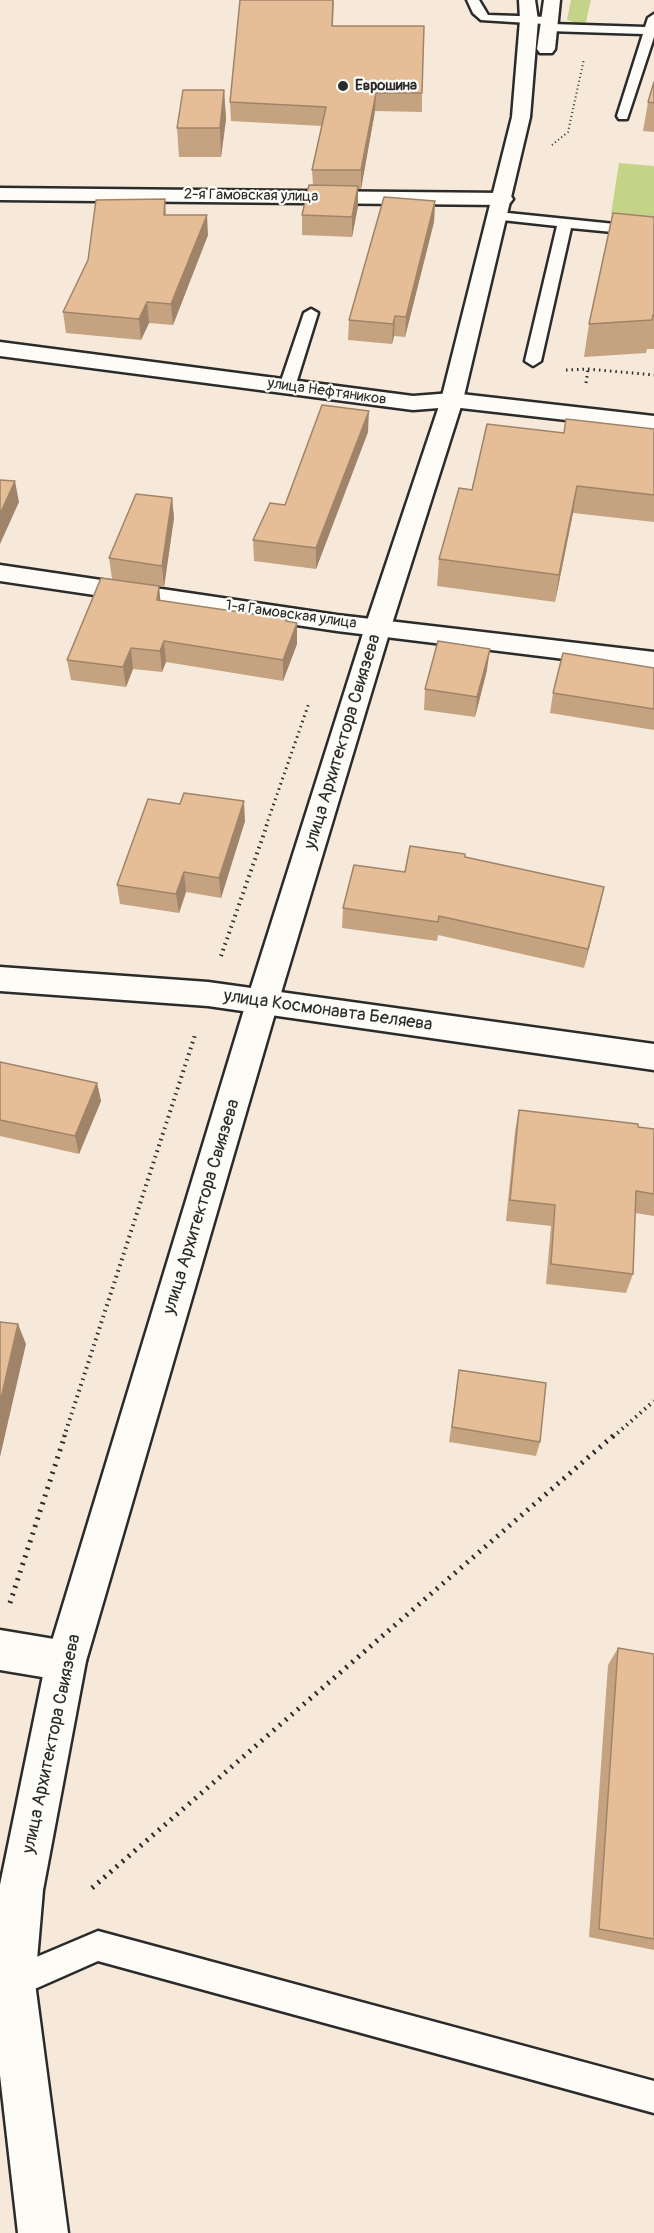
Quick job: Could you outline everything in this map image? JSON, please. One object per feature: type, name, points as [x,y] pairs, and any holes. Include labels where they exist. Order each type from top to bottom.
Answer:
[{"type":"main road","name":"улица Архитектора Свиязева","points":[[527,0],[542,23],[544,62]]},
{"type":"main road","name":"улица Архитектора Свиязева","points":[[43,2233],[12,1983],[11,1900],[66,1661],[262,1003],[378,627],[452,400],[501,207],[542,23],[552,0]]},
{"type":"main road","name":"улица Архитектора Свиязева","points":[[501,207],[538,125],[541,96]]},
{"type":"main road","name":"2-я Гамовская улица","points":[[0,194],[501,207]]},
{"type":"main road","name":"улица Нефтяников","points":[[0,349],[412,403],[452,400],[654,423]]},
{"type":"main road","name":"1-я Гамовская улица","points":[[0,573],[337,623],[654,661]]},
{"type":"main road","name":"улица Космонавта Беляева","points":[[0,979],[208,994],[654,1056]]},
{"type":"main road","points":[[0,1650],[66,1661]]},
{"type":"lane","points":[[473,0],[485,18],[590,29],[649,32]]},
{"type":"lane","points":[[623,116],[654,18]]},
{"type":"lane","points":[[501,207],[566,223],[654,232]]},
{"type":"lane","points":[[533,361],[566,223]]},
{"type":"lane","points":[[287,387],[311,313]]},
{"type":"lane","points":[[12,1983],[98,1946],[654,2097]]},
{"type":"path","points":[[551,146],[568,132],[590,29]]},
{"type":"path","points":[[7,1610],[208,994],[310,701]]},
{"type":"path","points":[[92,1888],[654,1401]]},
{"type":"green space","points":[[571,0],[591,0],[585,26],[567,20]]},
{"type":"green space","points":[[619,163],[654,166],[654,218],[611,214]]},
{"type":"building","points":[[240,0],[333,0],[332,26],[424,26],[422,93],[376,93],[361,170],[312,170],[326,107],[230,102]]},
{"type":"building","points":[[654,82],[654,103],[648,102]]},
{"type":"building","points":[[183,90],[224,90],[220,128],[177,128]]},
{"type":"building","points":[[309,185],[358,186],[352,217],[302,215]]},
{"type":"building","points":[[384,197],[435,201],[406,317],[395,316],[393,324],[349,320]]},
{"type":"building","points":[[165,199],[164,215],[207,215],[171,304],[147,302],[139,319],[63,312],[88,260],[96,200]]},
{"type":"building","points":[[613,213],[654,217],[654,316],[652,320],[589,324]]},
{"type":"building","points":[[322,405],[369,411],[316,548],[253,540],[270,503],[285,505]]},
{"type":"building","points":[[566,419],[654,429],[654,495],[577,486],[559,575],[439,559],[459,488],[472,490],[487,424],[564,433]]},
{"type":"building","points":[[0,480],[15,481],[0,514]]},
{"type":"building","points":[[136,494],[172,498],[162,566],[109,558]]},
{"type":"building","points":[[101,578],[159,586],[157,600],[287,619],[286,621],[297,623],[283,660],[164,641],[160,651],[131,648],[123,667],[67,660]]},
{"type":"building","points":[[438,641],[490,649],[477,697],[425,689]]},
{"type":"building","points":[[563,653],[654,668],[654,709],[553,693]]},
{"type":"building","points":[[184,793],[244,801],[219,878],[184,872],[176,894],[117,885],[148,799],[180,804]]},
{"type":"building","points":[[410,846],[465,854],[465,857],[604,887],[588,949],[439,916],[438,922],[343,908],[354,865],[405,872]]},
{"type":"building","points":[[0,1062],[97,1083],[75,1136],[0,1120]]},
{"type":"building","points":[[519,1110],[638,1124],[638,1127],[654,1129],[654,1194],[636,1191],[633,1274],[551,1264],[555,1205],[510,1200]]},
{"type":"building","points":[[0,1322],[18,1324],[0,1403]]},
{"type":"building","points":[[459,1370],[546,1383],[540,1442],[452,1427]]},
{"type":"building","points":[[618,1648],[654,1654],[654,1939],[599,1929]]},
{"type":"place","name":"Еврошина","points":[[343,86]]}]
